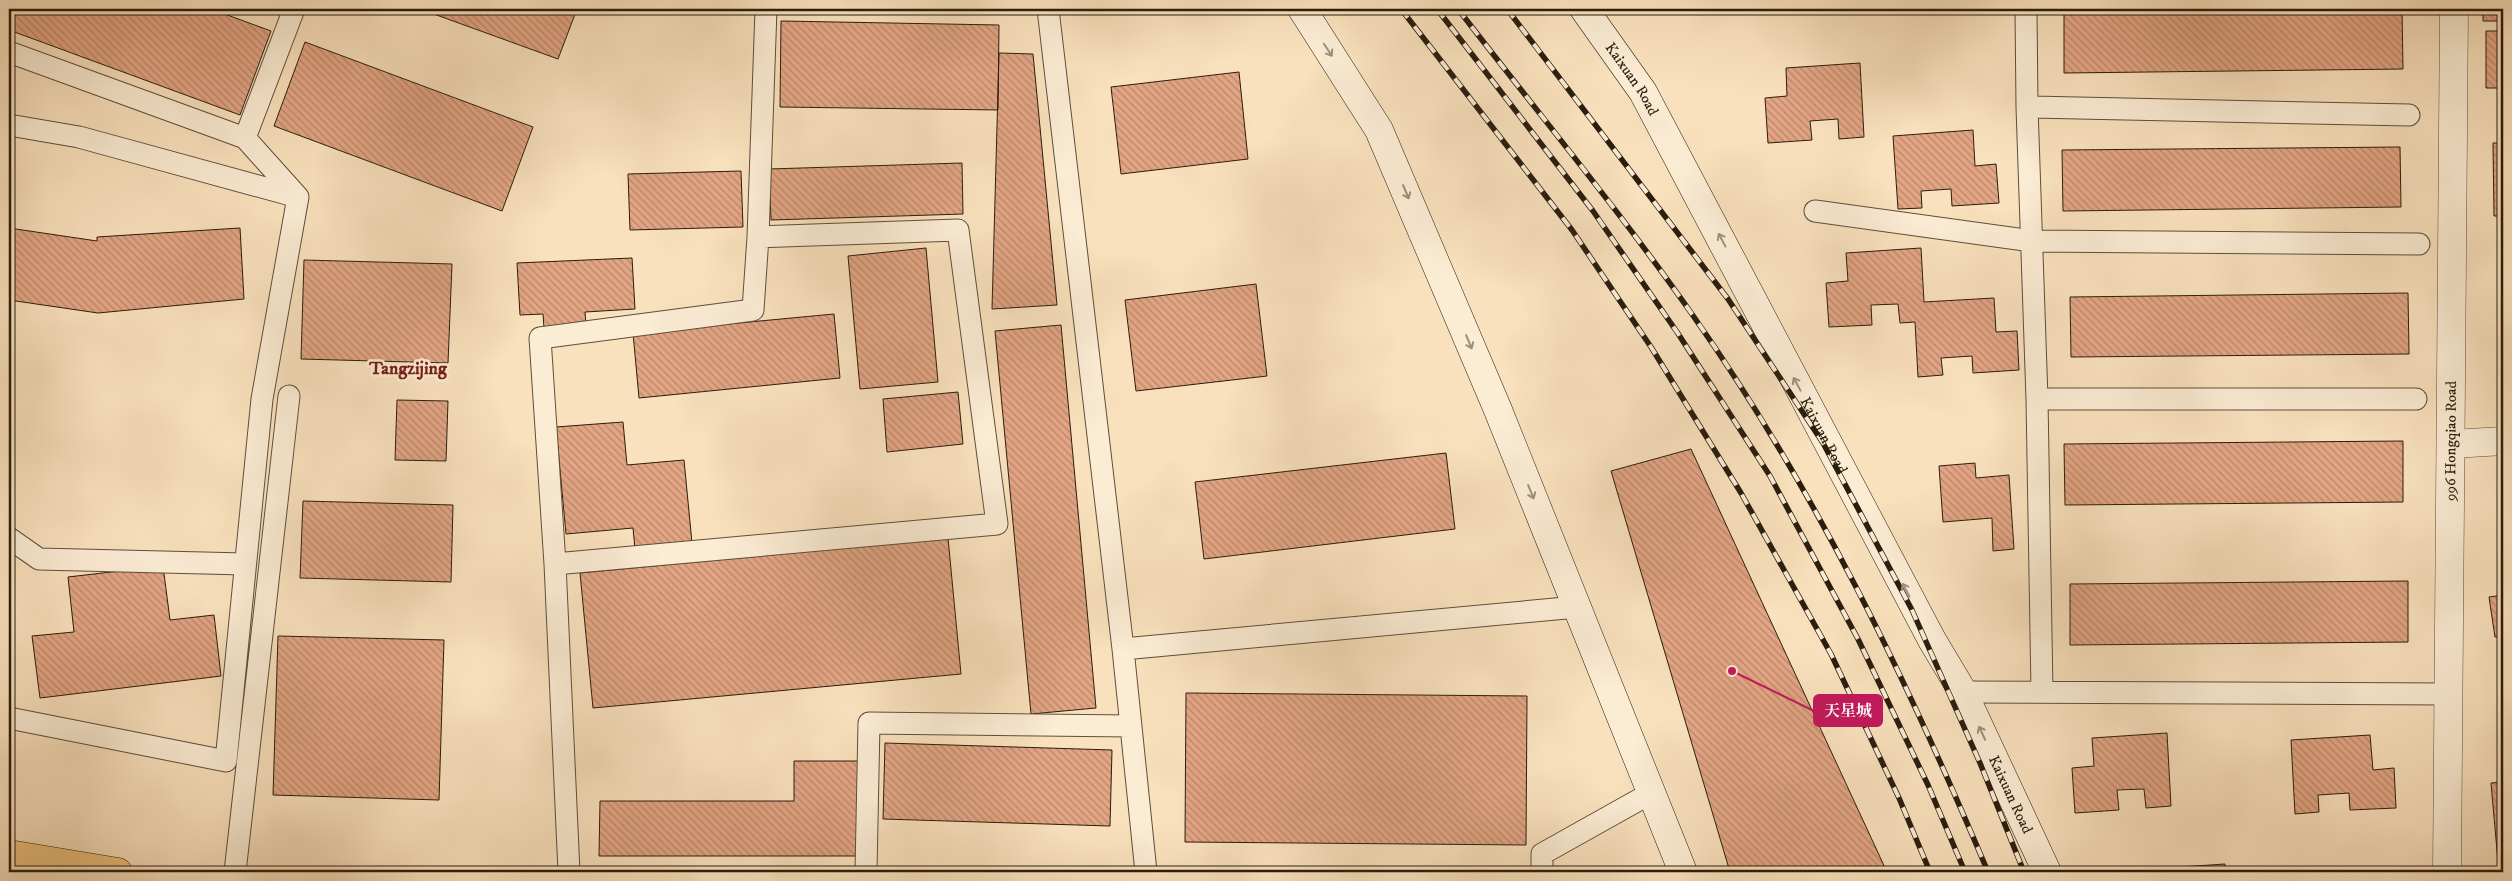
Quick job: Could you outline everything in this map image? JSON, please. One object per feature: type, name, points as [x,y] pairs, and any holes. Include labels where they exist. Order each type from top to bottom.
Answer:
[{"type":"main road","points":[[9,854],[118,872]]},
{"type":"street","points":[[1302,9],[1379,130],[1498,410],[1683,872]]},
{"type":"street","name":"Kaixuan Road","points":[[1584,9],[1643,92],[1932,640],[1963,692],[2047,872]]},
{"type":"street","name":"996 Hongqiao Road","points":[[2447,872],[2452,444],[2454,9]]},
{"type":"street","points":[[2452,444],[2503,441]]},
{"type":"lane","points":[[245,138],[294,9]]},
{"type":"lane","points":[[569,872],[555,564],[540,338],[753,310],[758,238],[766,9]]},
{"type":"lane","points":[[1048,9],[1123,649],[1146,872]]},
{"type":"lane","points":[[2026,9],[2027,107],[2037,399],[2042,692]]},
{"type":"lane","points":[[9,52],[245,138],[298,198]]},
{"type":"lane","points":[[2027,107],[2409,115]]},
{"type":"lane","points":[[9,125],[79,137],[298,198]]},
{"type":"lane","points":[[9,718],[226,761],[262,398],[298,198]]},
{"type":"lane","points":[[1815,212],[2032,241],[2418,244]]},
{"type":"lane","points":[[555,564],[997,524],[958,230],[758,238]]},
{"type":"lane","points":[[235,872],[289,396]]},
{"type":"lane","points":[[2037,399],[2416,399]]},
{"type":"lane","points":[[9,538],[39,559],[245,564]]},
{"type":"lane","points":[[1123,649],[1577,607]]},
{"type":"lane","points":[[1963,692],[2449,694]]},
{"type":"lane","points":[[866,872],[869,723],[1131,726]]},
{"type":"lane","points":[[1542,872],[1542,854],[1651,793]]},
{"type":"building","points":[[9,9],[211,9],[271,31],[240,115],[9,30]]},
{"type":"building","points":[[420,9],[577,9],[558,59]]},
{"type":"building","points":[[2402,9],[2403,69],[2064,73],[2064,12]]},
{"type":"building","points":[[2483,9],[2503,9],[2503,21],[2483,21]]},
{"type":"building","points":[[781,21],[999,25],[998,110],[780,107]]},
{"type":"building","points":[[2486,31],[2503,31],[2503,88],[2486,88]]},
{"type":"building","points":[[305,42],[533,127],[502,211],[274,126]]},
{"type":"building","points":[[999,53],[1033,54],[1057,305],[992,309]]},
{"type":"building","points":[[1860,63],[1864,137],[1839,139],[1838,119],[1810,121],[1812,140],[1768,143],[1765,98],[1787,96],[1786,68]]},
{"type":"building","points":[[1239,72],[1248,159],[1121,174],[1111,87]]},
{"type":"building","points":[[1973,130],[1975,166],[1996,164],[1999,203],[1952,206],[1951,189],[1921,191],[1922,208],[1898,209],[1893,136]]},
{"type":"building","points":[[2493,143],[2503,143],[2503,216],[2494,216]]},
{"type":"building","points":[[2400,147],[2401,207],[2063,211],[2062,150]]},
{"type":"building","points":[[962,163],[963,214],[771,220],[769,169]]},
{"type":"building","points":[[741,171],[743,227],[630,230],[628,174]]},
{"type":"building","points":[[9,228],[97,241],[97,237],[240,228],[244,299],[98,313],[9,300]]},
{"type":"building","points":[[926,248],[938,382],[860,389],[848,256]]},
{"type":"building","points":[[1921,248],[1924,302],[1994,298],[1996,332],[2017,331],[2019,370],[1973,373],[1972,356],[1941,358],[1943,375],[1918,377],[1915,322],[1900,323],[1898,304],[1871,305],[1872,325],[1829,327],[1826,283],[1848,281],[1846,253]]},
{"type":"building","points":[[632,258],[635,309],[585,312],[586,326],[544,328],[543,314],[520,315],[517,263]]},
{"type":"building","points":[[304,260],[452,264],[448,363],[301,359]]},
{"type":"building","points":[[1256,284],[1267,376],[1136,391],[1125,300]]},
{"type":"building","points":[[2408,293],[2409,354],[2071,357],[2070,297]]},
{"type":"building","points":[[2501,300],[2503,300],[2503,372],[2502,372]]},
{"type":"building","points":[[834,314],[840,378],[639,398],[633,333]]},
{"type":"building","points":[[1061,325],[1096,708],[1031,714],[995,331]]},
{"type":"building","points":[[958,392],[963,444],[887,452],[883,399]]},
{"type":"building","points":[[397,400],[448,401],[446,461],[395,460]]},
{"type":"building","points":[[623,422],[627,465],[684,460],[692,543],[635,549],[633,528],[566,534],[556,427]]},
{"type":"building","points":[[2403,441],[2403,502],[2065,505],[2064,444]]},
{"type":"building","points":[[1691,449],[1886,870],[1874,872],[1730,872],[1611,471]]},
{"type":"building","points":[[1446,453],[1455,529],[1204,559],[1195,482]]},
{"type":"building","points":[[1975,463],[1976,478],[2009,475],[2014,549],[1993,551],[1992,518],[1943,522],[1939,466]]},
{"type":"building","points":[[303,501],[453,505],[451,582],[300,578]]},
{"type":"building","points":[[948,538],[961,674],[593,708],[580,573]]},
{"type":"building","points":[[163,566],[170,620],[214,615],[221,676],[40,698],[32,636],[74,632],[68,577]]},
{"type":"building","points":[[2408,581],[2408,642],[2070,645],[2070,584]]},
{"type":"building","points":[[2503,595],[2503,636],[2495,637],[2489,597]]},
{"type":"building","points":[[278,636],[444,640],[439,800],[273,795]]},
{"type":"building","points":[[1186,693],[1527,696],[1526,845],[1185,842]]},
{"type":"building","points":[[2167,733],[2171,806],[2146,808],[2144,789],[2117,790],[2119,810],[2075,813],[2072,768],[2094,766],[2092,738]]},
{"type":"building","points":[[2370,735],[2373,770],[2394,768],[2396,808],[2350,810],[2349,793],[2318,795],[2319,812],[2295,814],[2291,740]]},
{"type":"building","points":[[885,743],[1112,750],[1110,826],[883,819]]},
{"type":"building","points":[[794,761],[859,761],[859,856],[599,856],[600,801],[794,801]]},
{"type":"building","points":[[2503,782],[2503,862],[2498,862],[2491,783]]},
{"type":"building","points":[[2225,864],[2225,872],[2151,872],[2150,869]]},
{"type":"railway","points":[[1401,9],[1572,230],[1651,347],[1741,493],[1831,654],[1899,798],[1930,872]]},
{"type":"railway","points":[[1437,9],[1593,211],[1677,332],[1770,476],[1858,639],[1928,785],[1965,872]]},
{"type":"railway","points":[[1458,9],[1608,200],[1666,278],[1738,382],[1780,449],[1856,587],[1891,657],[1925,728],[1988,872]]},
{"type":"railway","points":[[1507,9],[1728,299],[1823,443],[1912,610],[1980,763],[2024,872]]},
{"type":"place","name":"天星城","points":[[1732,671]]},
{"type":"district","name":"Tangzijing","points":[[408,368]]}]
